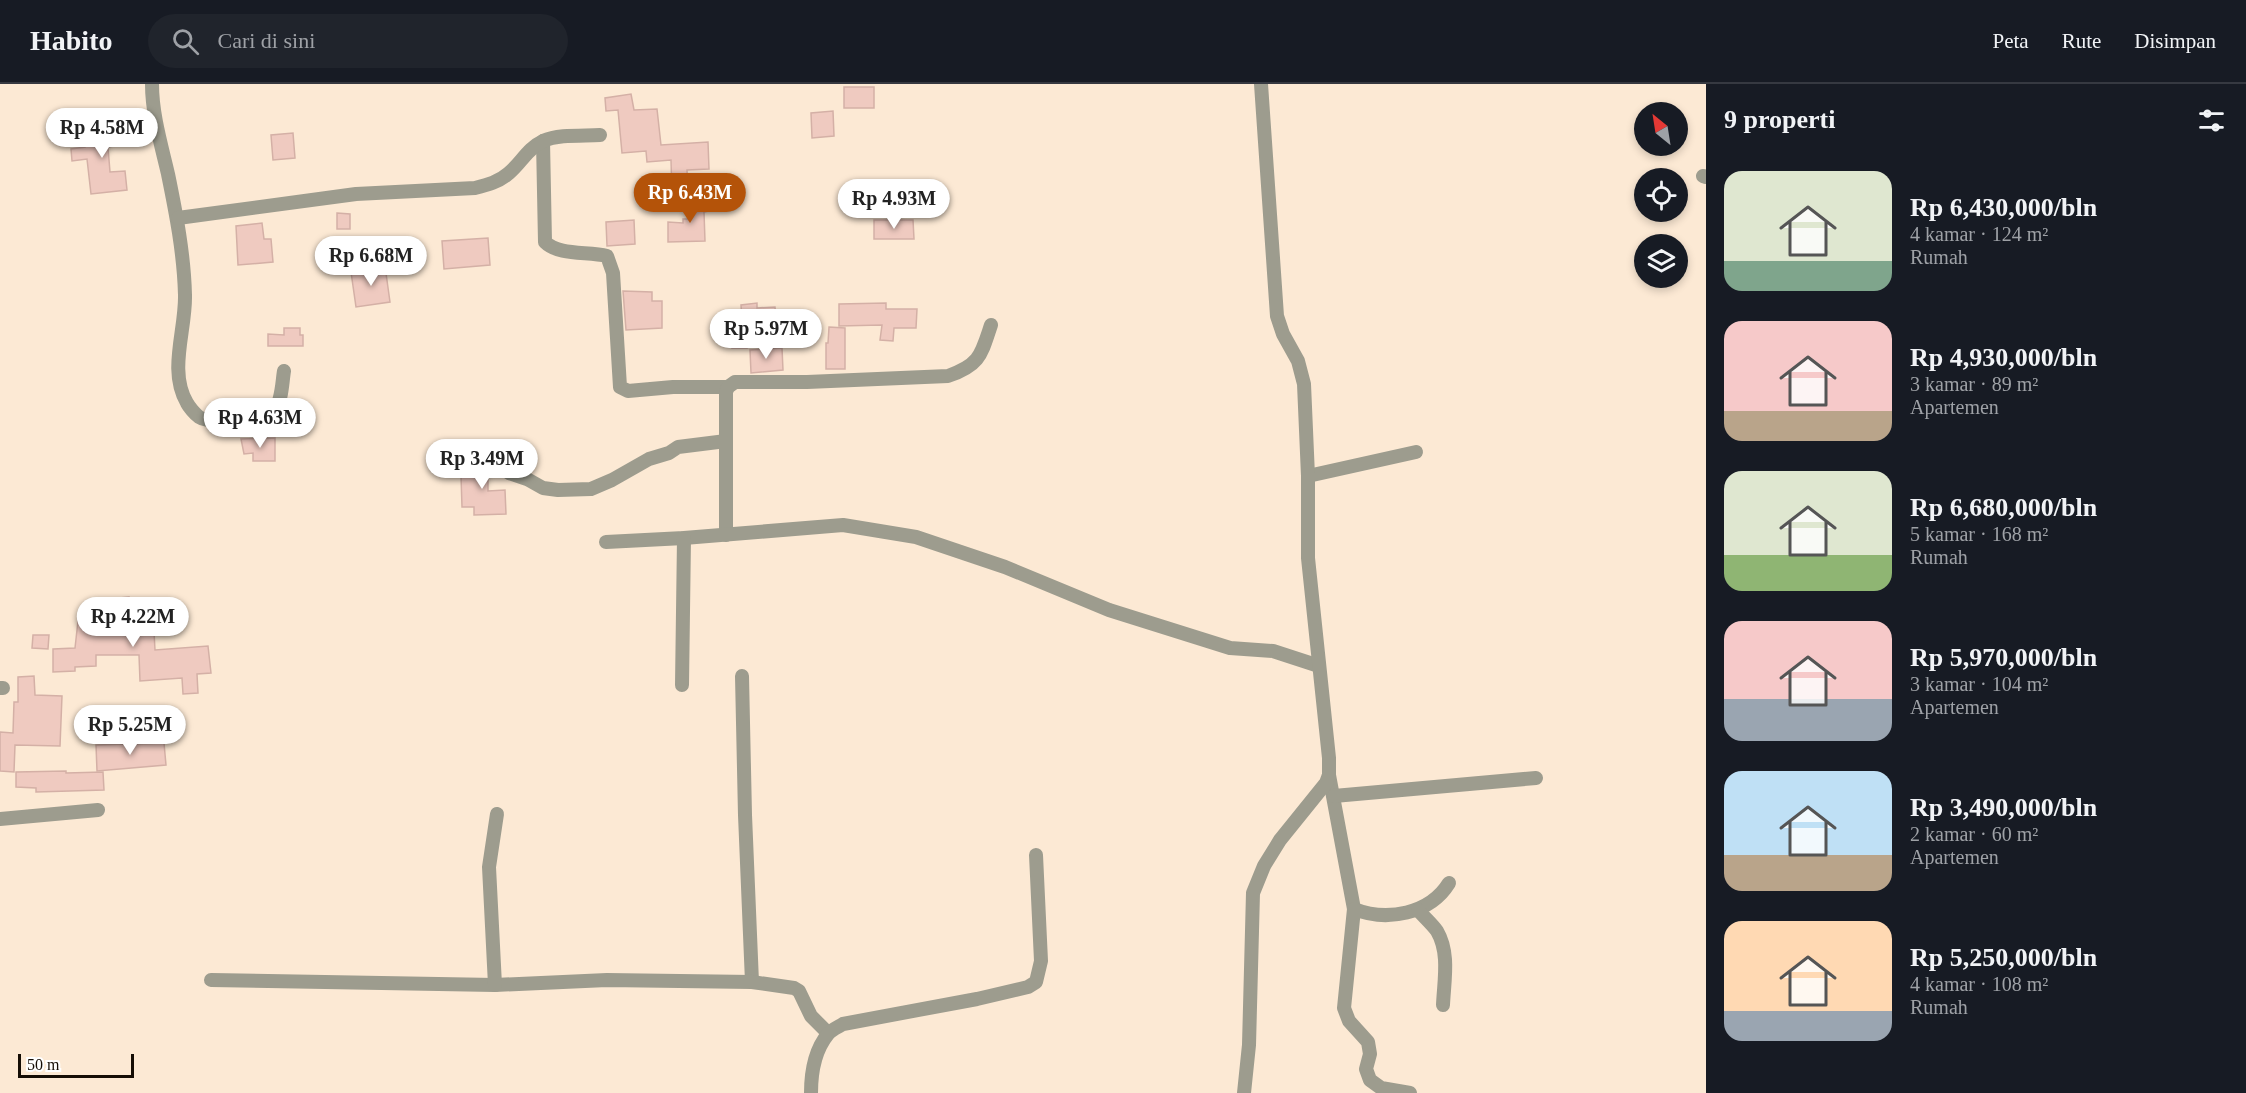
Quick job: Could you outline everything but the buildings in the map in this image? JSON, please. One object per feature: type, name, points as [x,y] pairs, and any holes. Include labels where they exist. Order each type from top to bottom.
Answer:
[{"type":"street","points":[[152,84],[152,104],[178,218],[185,296],[179,361],[181,390],[188,405],[200,418],[216,421],[266,417],[274,411],[278,402],[284,371]]},
{"type":"street","points":[[1261,84],[1277,316],[1283,334],[1302,372],[1308,476],[1308,558],[1329,774],[1354,909],[1344,1008],[1349,1021],[1368,1042],[1370,1054],[1366,1069],[1370,1080],[1381,1088],[1410,1093]]},
{"type":"street","points":[[178,218],[356,194],[475,188],[492,184],[509,173],[532,148],[543,141],[552,138],[600,135]]},
{"type":"street","points":[[543,141],[545,242],[554,250],[594,252],[607,256],[611,263],[620,387],[628,391],[674,387],[728,387]]},
{"type":"street","points":[[726,535],[726,392],[728,387],[735,382],[807,382],[948,376],[962,371],[980,357],[991,325]]},
{"type":"street","points":[[509,473],[543,488],[591,489],[649,459],[669,453],[678,447],[726,441]]},
{"type":"street","points":[[1308,476],[1416,452]]},
{"type":"street","points":[[606,542],[843,525],[916,537],[1005,567],[1109,610],[1230,648],[1273,651],[1319,666]]},
{"type":"street","points":[[682,685],[684,538]]},
{"type":"street","points":[[742,676],[752,982]]},
{"type":"street","points":[[1244,1093],[1248,1045],[1253,893],[1264,866],[1280,840],[1320,792],[1329,774]]},
{"type":"street","points":[[1334,796],[1536,777]]},
{"type":"street","points":[[0,819],[98,810]]},
{"type":"street","points":[[495,985],[489,867],[497,814]]},
{"type":"street","points":[[811,1093],[811,1072],[828,1033],[843,1024],[977,999],[1028,987],[1036,982],[1041,961],[1036,855]]},
{"type":"street","points":[[1354,909],[1367,914],[1418,910],[1431,904],[1443,894],[1449,883]]},
{"type":"street","points":[[1418,910],[1437,930],[1443,945],[1446,963],[1443,1005]]},
{"type":"street","points":[[211,980],[495,985],[607,980],[752,982],[794,988],[799,991],[811,1016],[828,1033]]}]
